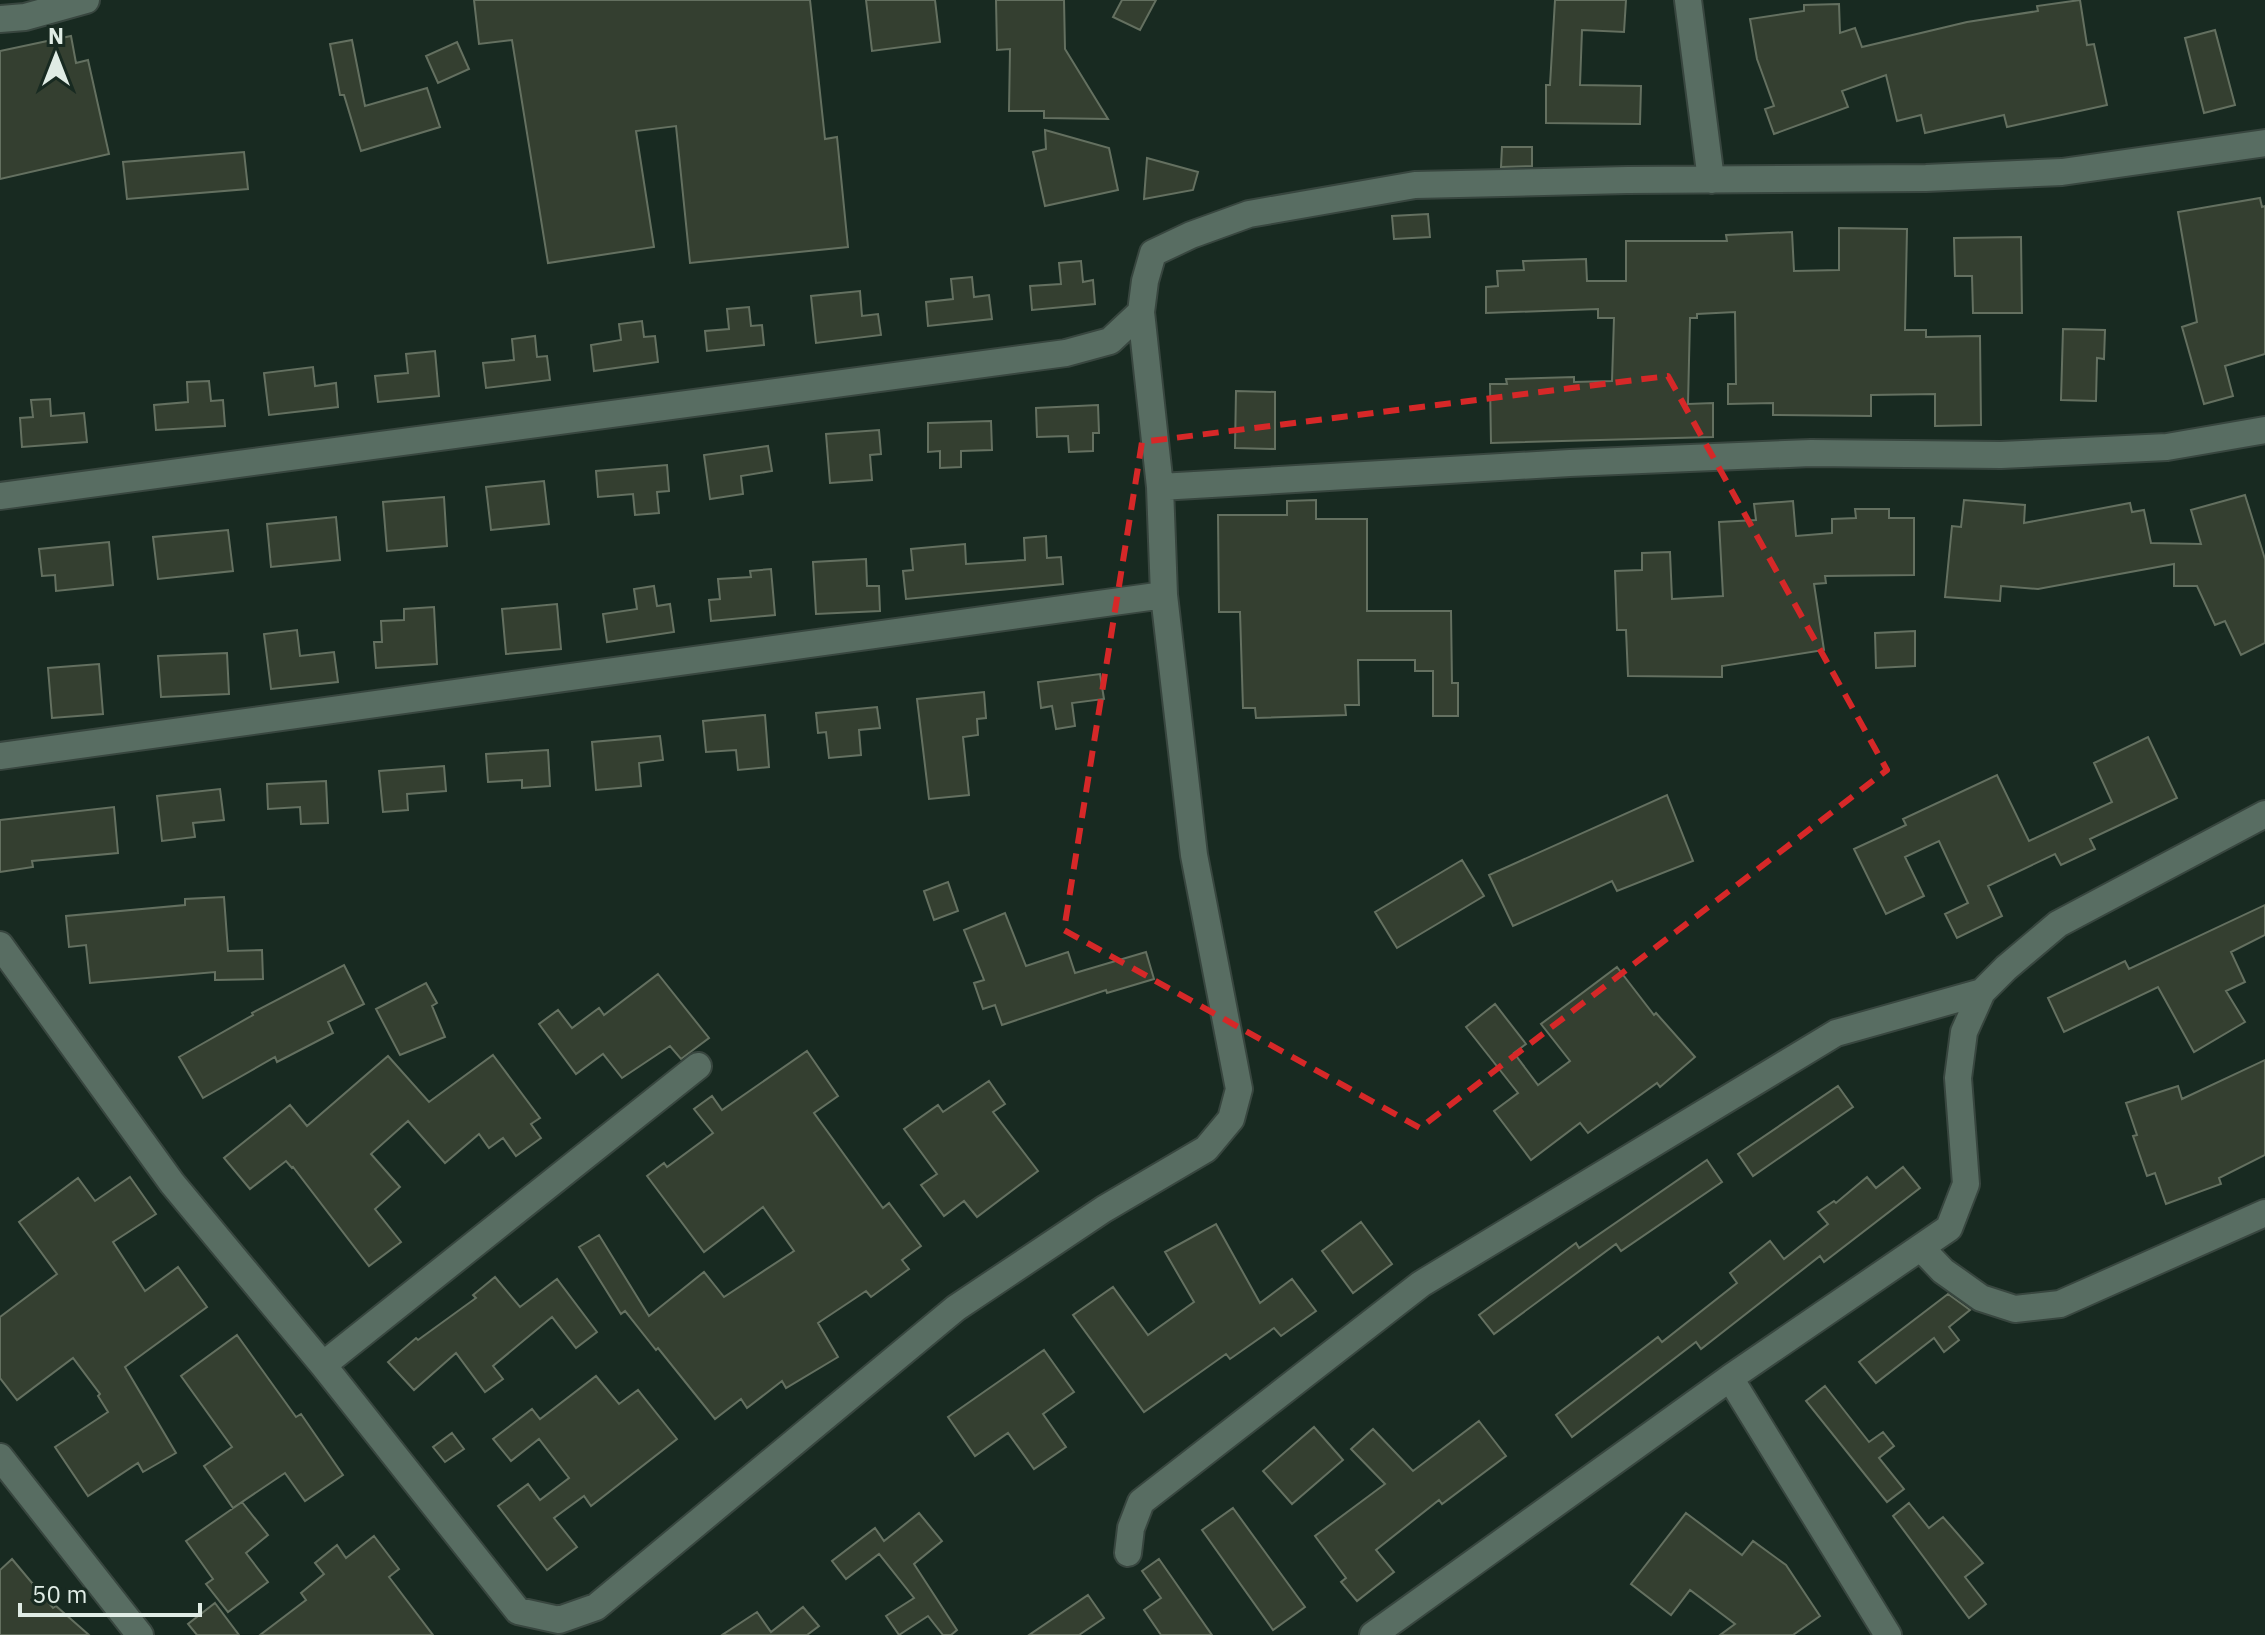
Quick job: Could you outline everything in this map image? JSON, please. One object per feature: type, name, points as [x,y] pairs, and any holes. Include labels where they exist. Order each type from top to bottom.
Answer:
[{"type":"street","points":[[0,19],[25,17],[86,0]]},
{"type":"street","points":[[1688,0],[1711,180]]},
{"type":"street","points":[[0,945],[172,1183],[323,1365],[518,1611],[559,1620],[596,1607],[956,1308],[1104,1209],[1206,1149],[1231,1119],[1239,1089],[1194,855],[1164,595],[1160,487],[1141,312],[1153,253],[1249,214],[1415,185],[1926,178],[2062,172],[2265,143]]},
{"type":"street","points":[[0,496],[1066,353],[1110,341],[1141,312]]},
{"type":"street","points":[[1160,487],[1570,463],[1811,453],[2001,455],[2167,447],[2265,430]]},
{"type":"street","points":[[0,756],[1164,595]]},
{"type":"street","points":[[1373,1635],[1406,1625],[1730,1378],[1949,1228],[1966,1184],[1958,1078],[1964,1032],[1982,992],[2058,924],[2265,814]]},
{"type":"street","points":[[1128,1553],[1131,1528],[1141,1502],[1421,1284],[1836,1033],[1982,992]]},
{"type":"street","points":[[323,1365],[698,1066]]},
{"type":"street","points":[[1922,1249],[1943,1271],[1981,1298],[2015,1309],[2060,1304],[2265,1213]]},
{"type":"street","points":[[1730,1378],[1888,1635]]},
{"type":"street","points":[[0,1457],[140,1635]]},
{"type":"highlighted area","points":[[1668,376],[1887,770],[1420,1128],[1064,930],[1142,442]]},
{"type":"building","points":[[474,0],[810,0],[825,139],[837,137],[848,247],[690,263],[676,126],[636,131],[654,247],[548,263],[512,40],[479,44]]},
{"type":"building","points":[[866,0],[935,0],[940,42],[872,51]]},
{"type":"building","points":[[996,0],[1064,0],[1065,49],[1108,119],[1044,118],[1044,111],[1009,111],[1010,49],[997,50]]},
{"type":"building","points":[[1122,0],[1156,0],[1140,30],[1113,17]]},
{"type":"building","points":[[1555,0],[1626,0],[1624,32],[1582,30],[1580,85],[1641,86],[1640,124],[1546,123],[1546,85],[1550,85]]},
{"type":"building","points":[[2080,0],[2087,45],[2094,44],[2107,105],[2007,127],[2004,115],[1925,133],[1921,115],[1897,121],[1886,75],[1842,91],[1848,107],[1774,134],[1765,109],[1774,106],[1757,59],[1750,19],[1804,11],[1804,5],[1839,4],[1840,33],[1855,28],[1862,47],[1967,22],[2038,11],[2037,6]]},
{"type":"building","points":[[2215,30],[2235,105],[2204,113],[2185,38]]},
{"type":"building","points":[[71,36],[76,63],[88,60],[109,154],[0,179],[0,51]]},
{"type":"building","points":[[352,40],[365,106],[427,88],[440,127],[361,151],[344,95],[340,95],[330,44]]},
{"type":"building","points":[[457,42],[469,69],[438,83],[426,56]]},
{"type":"building","points":[[1045,130],[1109,148],[1118,190],[1045,206],[1033,152],[1046,149]]},
{"type":"building","points":[[1502,147],[1532,147],[1532,166],[1501,167]]},
{"type":"building","points":[[244,152],[248,189],[127,199],[123,162]]},
{"type":"building","points":[[1147,158],[1198,172],[1193,190],[1144,199]]},
{"type":"building","points":[[2260,198],[2262,207],[2265,206],[2265,354],[2225,366],[2233,396],[2204,404],[2182,327],[2197,322],[2178,212]]},
{"type":"building","points":[[1428,214],[1430,237],[1394,239],[1392,216]]},
{"type":"building","points":[[1839,228],[1907,229],[1905,330],[1926,330],[1926,337],[1980,336],[1981,425],[1935,426],[1935,394],[1871,395],[1871,416],[1773,415],[1773,403],[1728,404],[1728,384],[1736,384],[1735,312],[1697,314],[1697,318],[1690,318],[1688,404],[1713,403],[1713,437],[1491,443],[1490,384],[1507,384],[1506,379],[1574,377],[1574,382],[1612,381],[1614,318],[1598,318],[1598,309],[1486,313],[1486,287],[1498,286],[1497,271],[1524,270],[1523,261],[1586,259],[1587,281],[1626,281],[1626,241],[1727,241],[1726,235],[1792,232],[1794,271],[1839,270]]},
{"type":"building","points":[[2021,237],[2022,313],[1973,313],[1972,276],[1955,276],[1954,238]]},
{"type":"building","points":[[1081,261],[1083,282],[1093,280],[1095,304],[1032,310],[1030,286],[1061,284],[1059,263]]},
{"type":"building","points":[[972,277],[974,297],[989,295],[992,319],[928,326],[926,302],[953,299],[951,279]]},
{"type":"building","points":[[860,291],[862,316],[878,314],[881,335],[816,343],[811,296]]},
{"type":"building","points":[[749,307],[751,326],[762,325],[764,345],[707,351],[705,331],[729,329],[727,309]]},
{"type":"building","points":[[642,321],[644,337],[655,336],[658,362],[594,371],[591,345],[621,340],[619,324]]},
{"type":"building","points":[[2063,329],[2105,330],[2104,359],[2097,358],[2096,401],[2061,400]]},
{"type":"building","points":[[535,336],[537,357],[547,356],[550,380],[486,388],[483,363],[514,360],[512,339]]},
{"type":"building","points":[[435,351],[439,396],[378,402],[375,376],[408,373],[406,354]]},
{"type":"building","points":[[313,367],[315,386],[336,383],[338,407],[269,415],[264,373]]},
{"type":"building","points":[[209,381],[211,401],[223,400],[225,426],[156,430],[154,405],[188,402],[187,382]]},
{"type":"building","points":[[1236,391],[1275,392],[1275,449],[1235,448]]},
{"type":"building","points":[[50,399],[51,416],[84,413],[87,442],[22,447],[20,418],[33,417],[31,400]]},
{"type":"building","points":[[1098,405],[1099,433],[1093,433],[1093,451],[1069,452],[1068,436],[1037,437],[1036,408]]},
{"type":"building","points":[[991,421],[992,450],[961,451],[961,467],[940,468],[940,451],[928,452],[928,423]]},
{"type":"building","points":[[879,430],[881,454],[870,455],[872,480],[830,483],[826,434]]},
{"type":"building","points":[[768,446],[772,471],[741,476],[743,494],[710,499],[704,455]]},
{"type":"building","points":[[667,465],[669,491],[657,492],[659,513],[635,515],[633,494],[598,497],[596,471]]},
{"type":"building","points":[[544,481],[549,524],[491,530],[486,487]]},
{"type":"building","points":[[2245,495],[2265,559],[2265,643],[2241,655],[2225,621],[2215,625],[2197,586],[2174,586],[2174,564],[2038,589],[2001,586],[2000,601],[1945,597],[1952,526],[1961,527],[1964,500],[2025,505],[2024,523],[2130,503],[2132,512],[2144,510],[2151,543],[2201,544],[2191,510]]},
{"type":"building","points":[[444,497],[447,546],[387,551],[383,502]]},
{"type":"building","points":[[1316,500],[1316,519],[1367,519],[1367,611],[1451,611],[1452,683],[1458,683],[1458,716],[1433,716],[1433,671],[1415,671],[1415,660],[1358,660],[1359,705],[1345,705],[1346,715],[1256,718],[1255,708],[1243,708],[1240,612],[1219,612],[1218,515],[1287,515],[1287,501]]},
{"type":"building","points":[[1793,501],[1796,536],[1832,533],[1832,519],[1856,518],[1855,509],[1889,509],[1889,518],[1914,518],[1914,575],[1825,576],[1826,583],[1814,584],[1824,650],[1722,666],[1722,677],[1628,676],[1626,630],[1617,630],[1615,571],[1642,570],[1642,553],[1670,552],[1672,599],[1723,596],[1719,522],[1756,520],[1754,504]]},
{"type":"building","points":[[336,517],[340,560],[271,567],[267,524]]},
{"type":"building","points":[[228,530],[233,571],[158,579],[153,537]]},
{"type":"building","points":[[1046,536],[1047,558],[1061,557],[1063,584],[906,599],[903,571],[913,570],[911,549],[965,544],[966,564],[1025,560],[1024,538]]},
{"type":"building","points":[[109,542],[113,585],[56,591],[55,575],[42,576],[39,549]]},
{"type":"building","points":[[866,559],[867,586],[879,586],[880,611],[816,614],[813,562]]},
{"type":"building","points":[[771,569],[775,615],[711,621],[709,600],[720,599],[718,579],[751,577],[750,571]]},
{"type":"building","points":[[654,586],[657,606],[670,604],[674,632],[607,642],[603,614],[637,609],[634,589]]},
{"type":"building","points":[[557,604],[561,649],[506,654],[502,609]]},
{"type":"building","points":[[434,607],[437,664],[376,668],[374,642],[382,642],[381,621],[404,620],[404,609]]},
{"type":"building","points":[[297,630],[300,656],[334,652],[338,682],[271,689],[264,634]]},
{"type":"building","points":[[1915,631],[1915,666],[1876,668],[1875,633]]},
{"type":"building","points":[[227,653],[229,694],[161,697],[158,656]]},
{"type":"building","points":[[99,664],[103,714],[52,718],[48,668]]},
{"type":"building","points":[[1100,674],[1104,699],[1072,703],[1075,726],[1056,729],[1052,706],[1041,708],[1038,682]]},
{"type":"building","points":[[984,692],[986,718],[977,719],[978,735],[963,737],[969,795],[929,799],[917,699]]},
{"type":"building","points":[[877,707],[880,728],[859,730],[861,755],[829,758],[826,732],[818,733],[816,713]]},
{"type":"building","points":[[765,715],[769,767],[738,770],[736,750],[706,752],[703,721]]},
{"type":"building","points":[[660,736],[663,760],[639,763],[641,786],[596,790],[592,742]]},
{"type":"building","points":[[2148,737],[2177,798],[2090,839],[2095,849],[2061,865],[2055,854],[1988,886],[2002,916],[1957,938],[1945,914],[1968,903],[1939,841],[1905,857],[1924,896],[1886,914],[1854,849],[1906,825],[1903,819],[1997,775],[2029,841],[2112,802],[2094,763]]},
{"type":"building","points":[[548,750],[550,786],[522,788],[522,780],[488,782],[486,754]]},
{"type":"building","points":[[444,766],[446,791],[407,794],[408,810],[383,812],[379,771]]},
{"type":"building","points":[[326,781],[328,823],[301,824],[300,807],[268,809],[267,784]]},
{"type":"building","points":[[220,789],[224,820],[193,823],[195,837],[162,841],[157,796]]},
{"type":"building","points":[[1667,795],[1693,861],[1617,891],[1612,881],[1513,926],[1489,875]]},
{"type":"building","points":[[114,807],[118,853],[32,861],[33,867],[0,872],[0,820]]},
{"type":"building","points":[[1462,860],[1484,896],[1397,948],[1375,912]]},
{"type":"building","points":[[948,882],[958,911],[934,920],[924,891]]},
{"type":"building","points":[[224,897],[228,951],[262,950],[263,979],[215,980],[215,972],[90,983],[86,945],[69,947],[66,916],[185,905],[185,899]]},
{"type":"building","points":[[2265,905],[2265,935],[2231,952],[2245,982],[2226,991],[2245,1022],[2194,1052],[2158,987],[2064,1032],[2048,998],[2125,961],[2129,969]]},
{"type":"building","points":[[1005,913],[1026,966],[1068,952],[1075,973],[1146,952],[1154,979],[1107,993],[1106,990],[1002,1025],[995,1005],[983,1009],[974,983],[984,980],[964,930]]},
{"type":"building","points":[[344,965],[364,1004],[328,1022],[333,1033],[277,1062],[275,1057],[203,1098],[179,1057],[252,1013]]},
{"type":"building","points":[[1617,967],[1654,1015],[1656,1013],[1695,1057],[1660,1087],[1657,1083],[1588,1133],[1580,1123],[1531,1160],[1494,1111],[1518,1093],[1466,1027],[1495,1004],[1526,1044],[1514,1053],[1538,1085],[1570,1061],[1541,1024]]},
{"type":"building","points":[[658,974],[709,1038],[681,1059],[670,1046],[622,1078],[603,1054],[576,1074],[539,1024],[558,1010],[572,1028],[599,1008],[604,1015]]},
{"type":"building","points":[[426,983],[437,1003],[432,1006],[445,1037],[400,1055],[376,1009]]},
{"type":"building","points":[[807,1051],[838,1096],[814,1113],[883,1208],[889,1203],[921,1246],[902,1260],[909,1269],[871,1297],[866,1291],[818,1323],[838,1357],[786,1388],[782,1381],[747,1408],[741,1399],[715,1419],[625,1311],[621,1314],[579,1247],[599,1235],[649,1316],[704,1272],[724,1297],[794,1251],[763,1207],[704,1252],[647,1176],[664,1163],[667,1167],[713,1133],[694,1109],[712,1096],[722,1110]]},
{"type":"building","points":[[493,1055],[540,1118],[531,1124],[541,1138],[516,1156],[503,1138],[489,1148],[479,1134],[445,1163],[408,1121],[371,1154],[400,1187],[375,1209],[401,1242],[369,1266],[286,1161],[250,1189],[224,1158],[290,1105],[307,1126],[388,1056],[429,1102]]},
{"type":"building","points":[[2265,1060],[2265,1155],[2219,1178],[2221,1184],[2166,1204],[2155,1173],[2147,1176],[2126,1103],[2178,1086],[2182,1099]]},
{"type":"building","points":[[989,1081],[1005,1104],[993,1112],[1038,1171],[977,1217],[964,1201],[944,1216],[921,1185],[937,1174],[904,1129],[938,1105],[943,1112]]},
{"type":"building","points":[[1838,1086],[1853,1107],[1753,1176],[1738,1154]]},
{"type":"building","points":[[1707,1160],[1722,1182],[1621,1251],[1616,1244],[1494,1334],[1479,1315],[1576,1243],[1579,1248]]},
{"type":"building","points":[[1903,1167],[1920,1188],[1824,1262],[1820,1256],[1701,1349],[1696,1342],[1572,1437],[1556,1415],[1658,1337],[1662,1342],[1737,1283],[1730,1273],[1770,1241],[1784,1259],[1828,1224],[1818,1212],[1834,1201],[1836,1203],[1867,1177],[1876,1188]]},
{"type":"building","points":[[130,1177],[156,1214],[113,1242],[145,1291],[178,1267],[207,1307],[125,1367],[176,1453],[143,1472],[138,1463],[88,1496],[55,1447],[108,1412],[98,1396],[100,1394],[73,1358],[17,1400],[0,1378],[0,1317],[57,1274],[19,1222],[78,1178],[95,1201]]},
{"type":"building","points":[[1361,1222],[1392,1264],[1353,1293],[1322,1251]]},
{"type":"building","points":[[1216,1224],[1260,1303],[1292,1279],[1316,1311],[1281,1336],[1274,1328],[1230,1359],[1226,1354],[1144,1412],[1073,1315],[1113,1287],[1148,1335],[1194,1302],[1165,1252]]},
{"type":"building","points":[[495,1277],[520,1307],[557,1279],[597,1332],[576,1348],[552,1317],[493,1366],[503,1379],[485,1392],[456,1353],[414,1390],[388,1362],[416,1338],[418,1340],[476,1298],[473,1295]]},
{"type":"building","points":[[1948,1294],[1970,1310],[1949,1327],[1959,1340],[1944,1352],[1934,1338],[1876,1383],[1859,1362]]},
{"type":"building","points":[[237,1335],[296,1417],[301,1414],[343,1475],[305,1501],[285,1473],[233,1508],[204,1466],[232,1447],[181,1376]]},
{"type":"building","points":[[1044,1350],[1074,1392],[1043,1414],[1066,1447],[1034,1469],[1008,1433],[975,1456],[948,1417]]},
{"type":"building","points":[[596,1376],[619,1404],[638,1390],[677,1439],[591,1506],[584,1496],[554,1518],[577,1547],[547,1570],[498,1506],[528,1484],[540,1500],[569,1478],[539,1439],[511,1461],[493,1439],[532,1409],[540,1419]]},
{"type":"building","points":[[1825,1386],[1869,1442],[1883,1432],[1894,1446],[1879,1458],[1904,1489],[1887,1502],[1806,1401]]},
{"type":"building","points":[[1479,1421],[1506,1456],[1442,1504],[1439,1500],[1376,1550],[1394,1572],[1357,1601],[1341,1582],[1346,1578],[1315,1536],[1385,1484],[1351,1449],[1373,1429],[1413,1471]]},
{"type":"building","points":[[1314,1427],[1343,1460],[1292,1504],[1263,1471]]},
{"type":"building","points":[[452,1433],[464,1449],[445,1462],[433,1447]]},
{"type":"building","points":[[242,1502],[268,1535],[246,1553],[268,1582],[228,1612],[206,1584],[213,1579],[186,1541]]},
{"type":"building","points":[[1909,1503],[1929,1528],[1943,1517],[1983,1563],[1965,1577],[1986,1604],[1969,1618],[1893,1516]]},
{"type":"building","points":[[1233,1508],[1305,1607],[1273,1630],[1202,1530]]},
{"type":"building","points":[[919,1513],[942,1541],[914,1564],[957,1630],[951,1635],[943,1635],[928,1616],[899,1635],[886,1616],[914,1598],[879,1554],[846,1579],[832,1561],[875,1528],[884,1541]]},
{"type":"building","points":[[1686,1513],[1742,1555],[1753,1541],[1786,1565],[1820,1616],[1793,1635],[1720,1635],[1735,1624],[1690,1590],[1671,1615],[1631,1584]]},
{"type":"building","points":[[374,1536],[399,1569],[389,1577],[433,1635],[260,1635],[306,1600],[301,1593],[324,1574],[315,1563],[337,1545],[346,1558]]},
{"type":"building","points":[[12,1559],[53,1608],[56,1606],[89,1635],[0,1635],[0,1570]]},
{"type":"building","points":[[1159,1559],[1212,1635],[1161,1635],[1144,1610],[1161,1598],[1142,1571]]},
{"type":"building","points":[[1088,1595],[1104,1618],[1079,1635],[1029,1635]]},
{"type":"building","points":[[215,1603],[239,1635],[197,1635],[188,1624]]},
{"type":"building","points":[[803,1607],[819,1626],[807,1635],[722,1635],[757,1612],[771,1632]]}]
